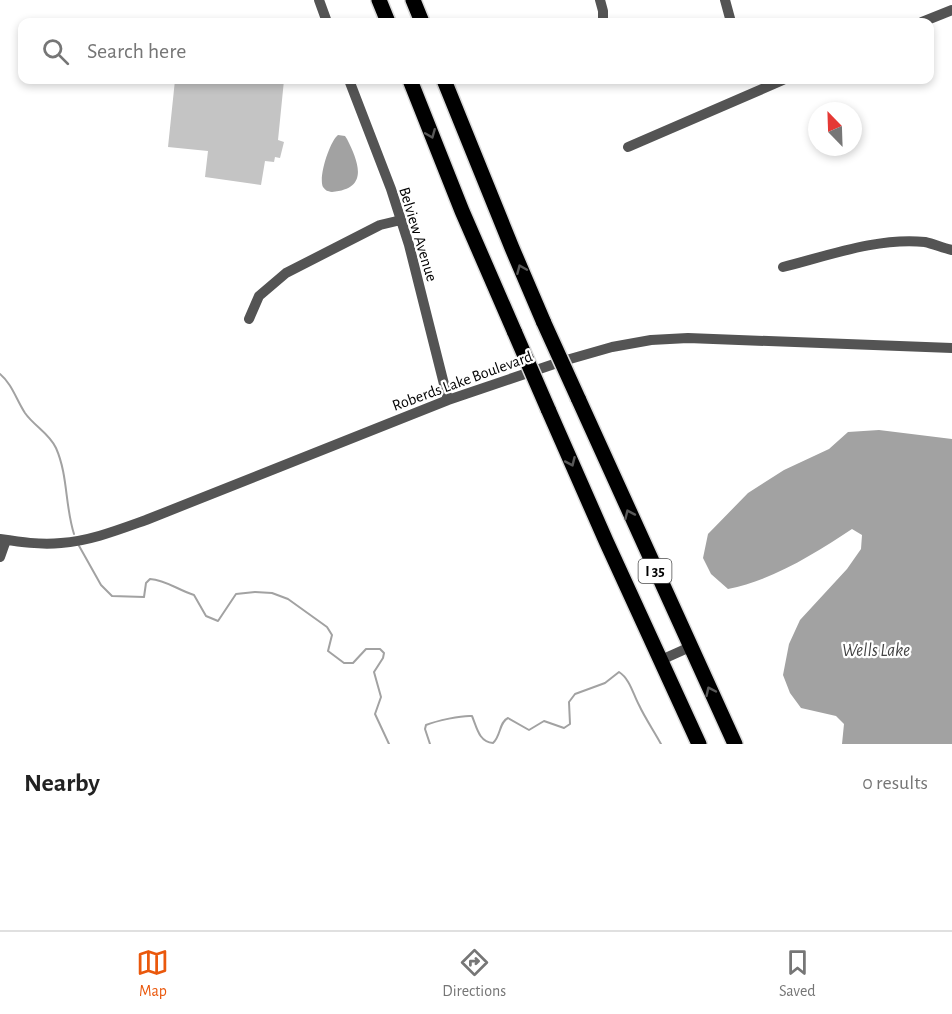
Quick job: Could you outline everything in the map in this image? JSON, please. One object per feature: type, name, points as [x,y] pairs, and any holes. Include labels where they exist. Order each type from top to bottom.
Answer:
[{"type":"highway","points":[[380,0],[387,18]]},
{"type":"highway","points":[[413,0],[420,18]]},
{"type":"highway","name":"I 35","points":[[412,84],[462,211],[548,409],[699,744]]},
{"type":"highway","name":"I 35","points":[[446,84],[544,323],[735,744]]},
{"type":"street","points":[[319,0],[326,18]]},
{"type":"street","points":[[600,0],[603,18]]},
{"type":"street","points":[[725,0],[730,18]]},
{"type":"street","points":[[932,18],[952,10]]},
{"type":"street","name":"Belview Avenue","points":[[350,84],[401,220],[447,400]]},
{"type":"street","points":[[755,84],[758,90]]},
{"type":"street","points":[[628,147],[773,84]]},
{"type":"street","points":[[249,319],[258,296],[286,273],[380,225],[401,220]]},
{"type":"street","points":[[783,267],[867,247],[896,243],[926,242],[952,250]]},
{"type":"street","name":"Roberds Lake Boulevard","points":[[3,540],[61,543],[109,533],[447,400],[580,355],[651,340],[715,339],[952,348]]},
{"type":"street","points":[[0,557],[3,540]]},
{"type":"street","points":[[661,660],[690,647]]},
{"type":"water","points":[[338,135],[345,136],[347,139],[355,157],[358,173],[352,186],[332,192],[323,187],[322,176],[328,151]]},
{"type":"water","name":"Wells Lake","points":[[879,430],[952,439],[952,744],[842,744],[844,724],[836,716],[801,708],[790,693],[783,675],[789,644],[800,620],[847,569],[861,549],[862,535],[852,529],[808,557],[777,573],[728,589],[711,574],[703,558],[708,534],[748,493],[784,470],[829,449],[848,432]]},
{"type":"building","points":[[175,84],[284,84],[278,140],[284,142],[280,158],[275,157],[274,162],[265,161],[261,185],[205,177],[208,151],[168,147]]},
{"type":"waterway","points":[[0,374],[11,387],[25,413],[56,448],[63,469],[74,534]]},
{"type":"waterway","points":[[78,544],[101,585],[112,596],[144,597],[146,583],[150,579],[156,580],[194,595],[206,616],[218,621],[236,594],[272,593],[288,599],[327,627],[332,635],[328,651],[344,663],[353,663],[366,649],[380,649],[384,653],[383,658],[374,672],[381,697],[375,714],[389,744]]},
{"type":"waterway","points":[[430,744],[425,729],[426,725],[462,716],[472,716],[482,737],[493,743],[508,718],[529,730],[544,721],[564,728],[570,724],[569,702],[575,694],[605,683],[619,672],[629,683],[641,710],[661,744]]}]
